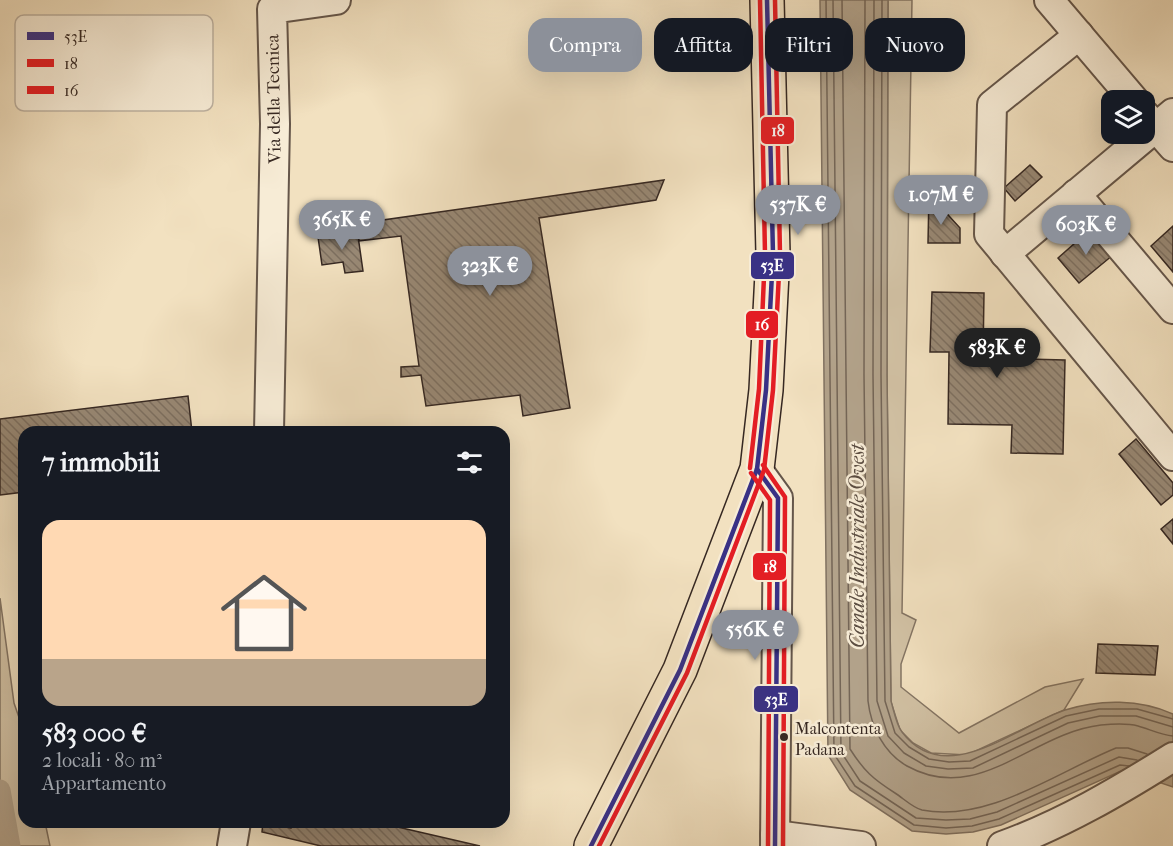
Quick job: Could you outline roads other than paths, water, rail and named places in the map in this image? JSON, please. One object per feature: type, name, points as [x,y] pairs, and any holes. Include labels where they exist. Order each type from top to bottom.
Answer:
[{"type":"main road","points":[[591,846],[680,670],[757,469],[766,390],[773,254],[767,0]]},
{"type":"street","name":"Via della Tecnica","points":[[269,426],[275,124],[272,9],[336,0]]},
{"type":"street","points":[[1049,0],[1126,90]]},
{"type":"street","points":[[1079,35],[992,105],[989,234],[1173,456]]},
{"type":"street","points":[[1005,254],[1162,125]]},
{"type":"street","points":[[1076,194],[1173,309]]},
{"type":"street","points":[[757,469],[778,498],[775,841],[861,846]]},
{"type":"street","points":[[1002,846],[1044,829],[1142,777],[1173,757]]},
{"type":"street","points":[[232,846],[235,828]]},
{"type":"water","name":"Canale Industriale Ovest","points":[[820,0],[888,0],[888,18],[865,18],[865,72],[888,72],[887,375],[891,701],[898,725],[902,732],[920,748],[939,755],[960,755],[982,749],[1046,718],[1078,706],[1106,702],[1134,703],[1173,714],[1173,787],[1123,770],[1001,825],[973,832],[946,834],[912,831],[850,790],[828,755],[821,72],[853,72],[853,18],[820,18]]},
{"type":"waterway","points":[[0,790],[10,846]]},
{"type":"place","name":"Malcontenta Padana","points":[[784,737]]}]
